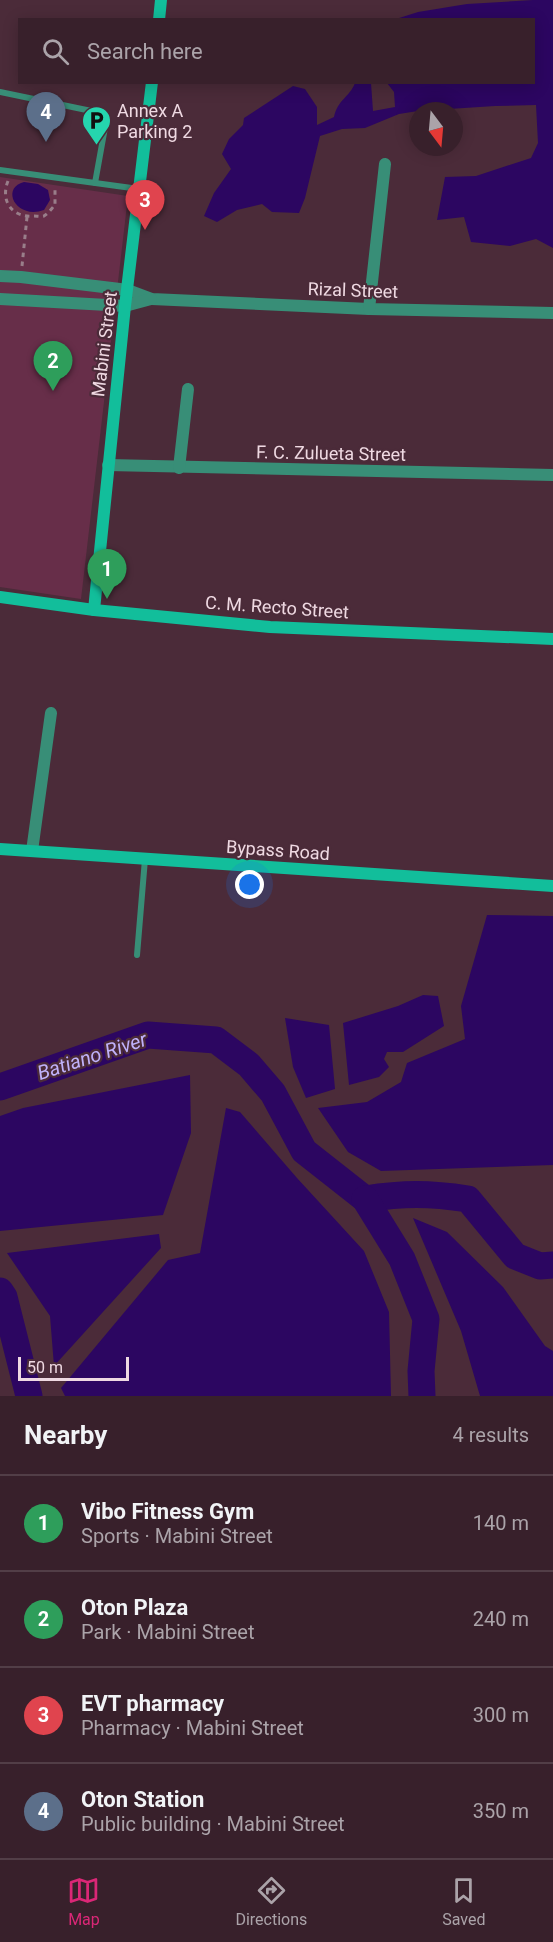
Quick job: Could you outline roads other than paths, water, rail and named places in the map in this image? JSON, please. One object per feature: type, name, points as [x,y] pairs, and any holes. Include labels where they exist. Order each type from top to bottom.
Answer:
[{"type":"street","points":[[159,18],[161,0]]},
{"type":"street","name":"Mabini Street","points":[[94,610],[125,306],[152,84]]},
{"type":"street","points":[[369,309],[385,164]]},
{"type":"street","name":"Rizal Street","points":[[0,276],[128,290],[152,299]]},
{"type":"street","name":"Rizal Street","points":[[0,299],[125,306],[152,299],[369,309],[553,313]]},
{"type":"street","points":[[179,468],[188,389]]},
{"type":"street","name":"F. C. Zulueta Street","points":[[108,465],[553,475]]},
{"type":"street","name":"C. M. Recto Street","points":[[0,597],[94,610],[270,627],[553,639]]},
{"type":"street","points":[[32,851],[51,713]]},
{"type":"street","name":"Bypass Road","points":[[0,849],[553,886]]},
{"type":"lane","points":[[0,92],[101,113],[106,122],[94,183]]},
{"type":"lane","points":[[0,170],[140,189]]},
{"type":"lane","points":[[137,955],[145,859]]},
{"type":"waterway","name":"Batiano River","points":[[0,1087],[148,1035],[216,1040],[249,1065],[273,1093],[304,1151],[365,1199],[416,1194],[468,1199],[515,1256],[540,1266],[553,1265]]},
{"type":"waterway","name":"Batiano River","points":[[365,1199],[402,1259],[426,1319],[421,1371],[422,1396]]},
{"type":"waterway","name":"Batiano River","points":[[0,1291],[4,1297],[29,1396]]},
{"type":"place","name":"Oton Station","points":[[46,142]]},
{"type":"place","name":"Annex A Parking 2","points":[[96,146]]},
{"type":"place","name":"EVT pharmacy","points":[[145,230]]},
{"type":"place","name":"Oton Plaza","points":[[53,391]]},
{"type":"place","name":"Vibo Fitness Gym","points":[[107,599]]}]
